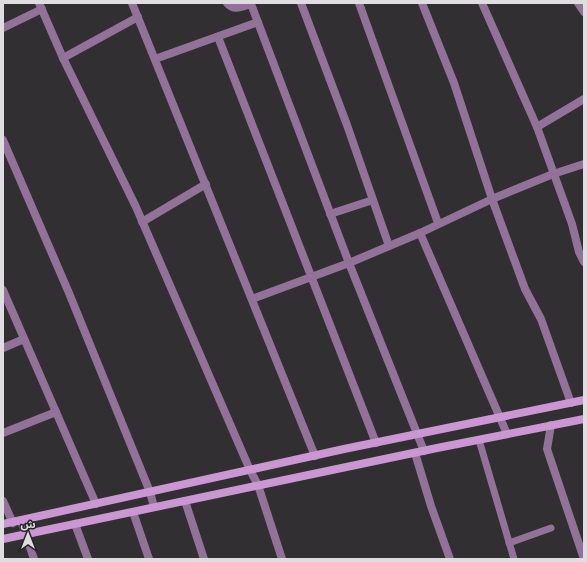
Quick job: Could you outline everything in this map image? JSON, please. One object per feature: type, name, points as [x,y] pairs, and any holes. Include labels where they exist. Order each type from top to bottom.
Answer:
[{"type":"main road","points":[[3,524],[417,434],[584,400]]},
{"type":"main road","points":[[3,539],[258,485],[584,419]]},
{"type":"street","points":[[132,3],[315,456]]},
{"type":"street","points":[[227,3],[231,8],[252,3],[330,214],[417,434],[432,506],[450,559]]},
{"type":"street","points":[[301,3],[347,125],[389,246]]},
{"type":"street","points":[[359,3],[438,223]]},
{"type":"street","points":[[422,3],[454,83],[492,199],[525,289],[541,319],[571,403]]},
{"type":"street","points":[[482,3],[537,128],[572,224],[579,252],[584,262]]},
{"type":"street","points":[[578,3],[584,12]]},
{"type":"street","points":[[3,28],[41,6],[63,58],[142,222],[250,470],[258,485],[282,559]]},
{"type":"street","points":[[63,58],[138,17]]},
{"type":"street","points":[[155,59],[258,22]]},
{"type":"street","points":[[218,37],[376,443]]},
{"type":"street","points":[[537,128],[584,99]]},
{"type":"street","points":[[3,140],[72,301],[150,492],[154,507]]},
{"type":"street","points":[[252,299],[349,263],[420,233],[438,223],[492,199],[554,174],[584,164]]},
{"type":"street","points":[[142,222],[206,184]]},
{"type":"street","points":[[330,214],[373,200]]},
{"type":"street","points":[[420,233],[507,434]]},
{"type":"street","points":[[3,290],[96,504]]},
{"type":"street","points":[[3,348],[24,339]]},
{"type":"street","points":[[3,433],[56,412]]},
{"type":"street","points":[[551,425],[547,449],[584,559]]},
{"type":"street","points":[[3,501],[13,523]]},
{"type":"street","points":[[185,501],[204,559]]},
{"type":"street","points":[[133,512],[149,559]]},
{"type":"street","points":[[21,521],[34,559]]},
{"type":"street","points":[[75,524],[88,559]]},
{"type":"lane","points":[[479,440],[514,559]]},
{"type":"lane","points":[[509,543],[551,528]]}]
